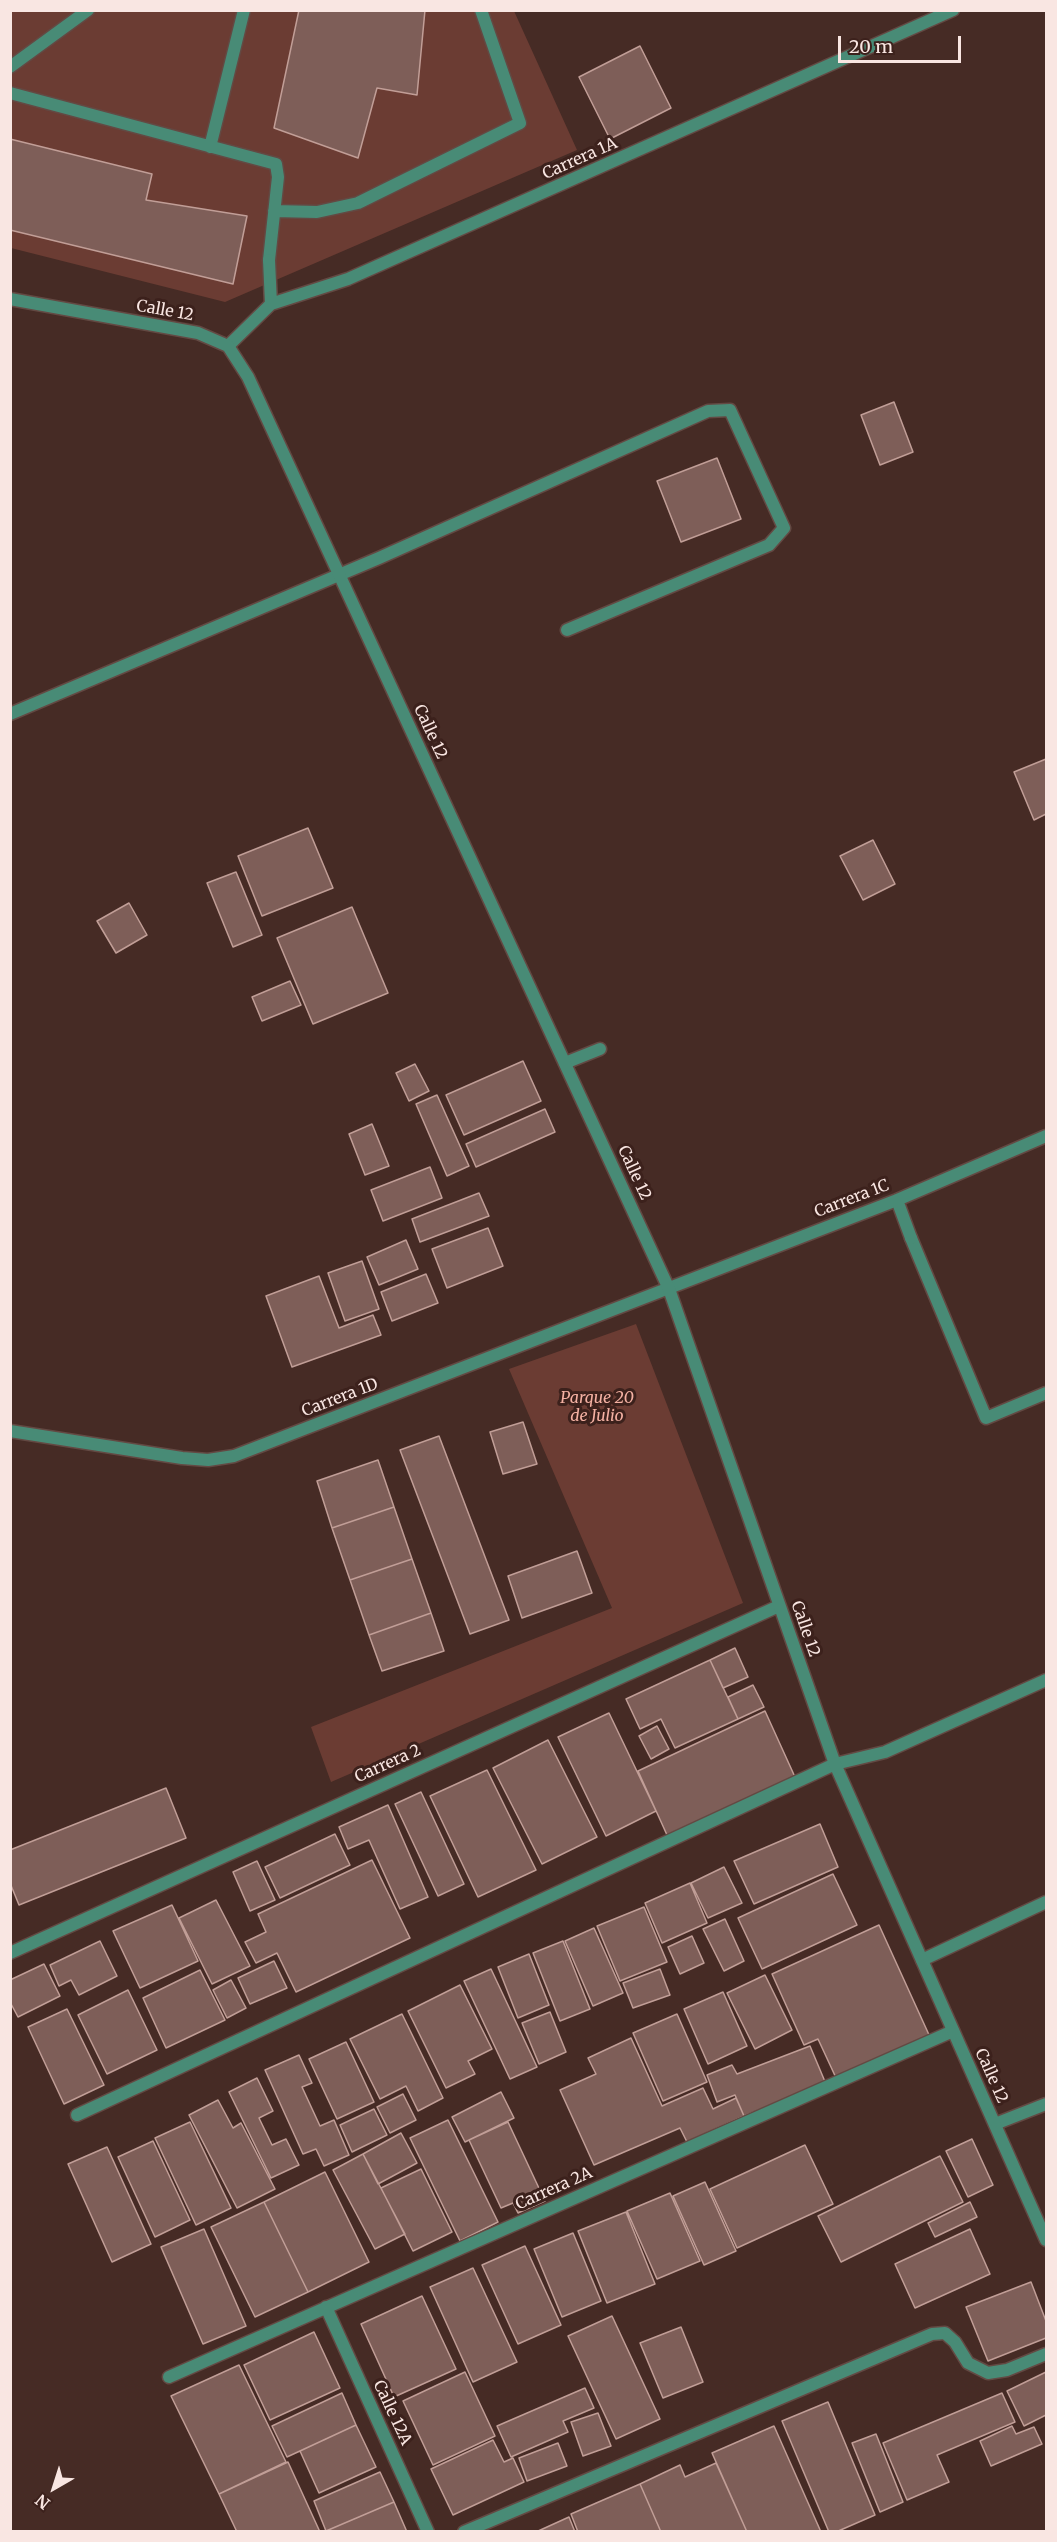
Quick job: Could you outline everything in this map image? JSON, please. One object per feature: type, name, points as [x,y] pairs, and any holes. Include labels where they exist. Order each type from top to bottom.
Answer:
[{"type":"street","points":[[10,67],[88,10]]},
{"type":"street","points":[[210,147],[244,10]]},
{"type":"street","points":[[274,211],[317,212],[358,203],[520,123],[481,10]]},
{"type":"street","name":"Carrera 1A","points":[[228,346],[271,303],[348,279],[953,10]]},
{"type":"street","points":[[10,93],[276,164],[278,177],[269,260],[271,303]]},
{"type":"street","name":"Calle 12","points":[[10,299],[198,333],[228,346],[248,377],[669,1289],[834,1764],[1047,2240]]},
{"type":"street","points":[[10,714],[379,558],[708,411],[730,410],[784,528],[769,545],[567,630]]},
{"type":"street","points":[[565,1063],[600,1049]]},
{"type":"street","name":"Carrera 1C","points":[[669,1289],[897,1200],[1047,1136]]},
{"type":"street","points":[[897,1200],[986,1418],[1047,1393]]},
{"type":"street","name":"Carrera 1D","points":[[10,1431],[182,1458],[208,1460],[234,1456],[669,1289]]},
{"type":"street","name":"Carrera 2","points":[[10,1953],[779,1606]]},
{"type":"street","points":[[77,2115],[834,1764],[885,1752],[1047,1680]]},
{"type":"street","points":[[922,1960],[1047,1902]]},
{"type":"street","name":"Carrera 2A","points":[[169,2377],[953,2031]]},
{"type":"street","points":[[995,2124],[1047,2104]]},
{"type":"street","name":"Calle 12A","points":[[326,2307],[428,2532]]},
{"type":"street","points":[[464,2532],[932,2334],[945,2333],[956,2342],[968,2363],[988,2373],[1007,2370],[1047,2354]]},
{"type":"green space","points":[[11,11],[514,11],[577,150],[225,302],[11,248]]},
{"type":"green space","name":"Parque 20 de Julio","points":[[636,1324],[743,1603],[331,1782],[311,1727],[612,1608],[509,1369]]},
{"type":"building","points":[[299,10],[425,10],[417,95],[377,88],[358,158],[274,128]]},
{"type":"building","points":[[640,46],[671,108],[610,139],[579,77]]},
{"type":"building","points":[[10,139],[152,174],[146,200],[247,216],[233,284],[10,230]]},
{"type":"building","points":[[894,402],[913,452],[880,465],[861,415]]},
{"type":"building","points":[[717,458],[741,519],[681,542],[657,481]]},
{"type":"building","points":[[1046,759],[1046,814],[1034,820],[1014,772]]},
{"type":"building","points":[[308,828],[333,888],[262,916],[238,856]]},
{"type":"building","points":[[873,840],[895,884],[863,900],[840,856]]},
{"type":"building","points":[[236,872],[262,935],[233,947],[207,883]]},
{"type":"building","points":[[129,903],[147,935],[116,953],[97,921]]},
{"type":"building","points":[[352,907],[388,993],[313,1024],[277,938]]},
{"type":"building","points":[[290,981],[301,1005],[262,1021],[252,997]]},
{"type":"building","points":[[523,1061],[541,1101],[464,1135],[446,1095]]},
{"type":"building","points":[[415,1064],[429,1091],[409,1101],[396,1073]]},
{"type":"building","points":[[437,1095],[469,1166],[447,1176],[416,1104]]},
{"type":"building","points":[[545,1109],[555,1132],[476,1167],[466,1144]]},
{"type":"building","points":[[372,1124],[389,1166],[365,1175],[349,1134]]},
{"type":"building","points":[[430,1167],[442,1198],[383,1221],[371,1190]]},
{"type":"building","points":[[479,1193],[489,1216],[420,1242],[412,1219]]},
{"type":"building","points":[[488,1228],[503,1266],[447,1288],[432,1249]]},
{"type":"building","points":[[406,1240],[418,1269],[379,1285],[367,1257]]},
{"type":"building","points":[[362,1261],[379,1309],[345,1321],[328,1273]]},
{"type":"building","points":[[426,1274],[438,1303],[392,1321],[381,1292]]},
{"type":"building","points":[[319,1276],[339,1328],[373,1315],[381,1335],[292,1367],[266,1296]]},
{"type":"building","points":[[523,1422],[537,1464],[503,1474],[490,1432]]},
{"type":"building","points":[[439,1436],[509,1620],[470,1634],[400,1450]]},
{"type":"building","points":[[378,1460],[394,1507],[332,1528],[317,1481]]},
{"type":"building","points":[[394,1507],[412,1559],[350,1580],[332,1528]]},
{"type":"building","points":[[577,1551],[592,1593],[522,1618],[508,1576]]},
{"type":"building","points":[[412,1559],[431,1613],[369,1635],[350,1580]]},
{"type":"building","points":[[431,1613],[444,1651],[382,1671],[369,1635]]},
{"type":"building","points":[[735,1648],[748,1677],[723,1688],[710,1660]]},
{"type":"building","points":[[710,1660],[738,1719],[675,1748],[661,1719],[640,1729],[626,1699]]},
{"type":"building","points":[[753,1685],[764,1707],[738,1719],[728,1697]]},
{"type":"building","points":[[765,1711],[795,1777],[667,1835],[638,1771]]},
{"type":"building","points":[[609,1713],[656,1811],[606,1836],[558,1737]]},
{"type":"building","points":[[657,1726],[669,1749],[651,1759],[639,1736]]},
{"type":"building","points":[[548,1740],[597,1837],[542,1864],[493,1768]]},
{"type":"building","points":[[487,1770],[536,1870],[478,1897],[430,1796]]},
{"type":"building","points":[[166,1788],[186,1838],[19,1905],[10,1883],[10,1850]]},
{"type":"building","points":[[421,1792],[464,1884],[438,1896],[395,1804]]},
{"type":"building","points":[[388,1805],[428,1897],[400,1909],[369,1840],[348,1849],[339,1827]]},
{"type":"building","points":[[820,1824],[838,1867],[754,1904],[734,1861]]},
{"type":"building","points":[[335,1834],[350,1865],[280,1898],[265,1867]]},
{"type":"building","points":[[372,1860],[410,1938],[296,1992],[277,1953],[256,1963],[245,1942],[266,1932],[258,1914]]},
{"type":"building","points":[[257,1861],[275,1900],[250,1911],[233,1872]]},
{"type":"building","points":[[724,1867],[742,1903],[708,1918],[691,1883]]},
{"type":"building","points":[[833,1874],[857,1925],[762,1969],[738,1918]]},
{"type":"building","points":[[690,1883],[707,1923],[662,1943],[645,1903]]},
{"type":"building","points":[[216,1900],[250,1966],[212,1984],[179,1918]]},
{"type":"building","points":[[172,1905],[198,1961],[140,1988],[113,1931]]},
{"type":"building","points":[[644,1907],[667,1962],[620,1981],[597,1926]]},
{"type":"building","points":[[725,1919],[744,1961],[724,1971],[703,1929]]},
{"type":"building","points":[[879,1925],[930,2037],[837,2080],[818,2039],[804,2045],[772,1974]]},
{"type":"building","points":[[594,1928],[623,1993],[593,2006],[565,1941]]},
{"type":"building","points":[[692,1936],[704,1963],[680,1974],[668,1947]]},
{"type":"building","points":[[100,1941],[117,1976],[79,1995],[71,1980],[59,1986],[50,1965]]},
{"type":"building","points":[[563,1941],[590,2009],[560,2021],[533,1953]]},
{"type":"building","points":[[529,1954],[549,2005],[518,2018],[498,1967]]},
{"type":"building","points":[[274,1961],[287,1988],[250,2004],[238,1978]]},
{"type":"building","points":[[44,1964],[60,1996],[18,2017],[10,2002],[10,1980]]},
{"type":"building","points":[[491,1969],[537,2067],[510,2079],[464,1981]]},
{"type":"building","points":[[660,1969],[670,1995],[633,2008],[623,1983]]},
{"type":"building","points":[[200,1970],[225,2020],[166,2048],[143,1998]]},
{"type":"building","points":[[765,1975],[792,2030],[755,2049],[727,1993]]},
{"type":"building","points":[[231,1980],[246,2008],[227,2018],[213,1990]]},
{"type":"building","points":[[460,1985],[492,2049],[468,2061],[475,2074],[446,2088],[408,2011]]},
{"type":"building","points":[[128,1990],[157,2050],[107,2074],[78,2015]]},
{"type":"building","points":[[723,1992],[747,2046],[708,2064],[684,2009]]},
{"type":"building","points":[[67,2009],[104,2085],[64,2104],[28,2027]]},
{"type":"building","points":[[550,2012],[566,2052],[539,2064],[522,2023]]},
{"type":"building","points":[[402,2014],[443,2098],[418,2111],[406,2086],[380,2099],[350,2039]]},
{"type":"building","points":[[677,2014],[707,2082],[663,2101],[633,2033]]},
{"type":"building","points":[[631,2038],[662,2106],[703,2088],[713,2109],[736,2098],[744,2116],[687,2142],[680,2128],[594,2165],[560,2090],[596,2074],[588,2058]]},
{"type":"building","points":[[346,2042],[374,2102],[337,2119],[309,2059]]},
{"type":"building","points":[[810,2046],[826,2084],[744,2116],[735,2095],[717,2102],[707,2075],[732,2065],[737,2074]]},
{"type":"building","points":[[299,2055],[312,2083],[302,2087],[320,2126],[334,2120],[349,2155],[324,2166],[316,2149],[303,2154],[265,2070]]},
{"type":"building","points":[[257,2078],[273,2111],[259,2118],[272,2145],[286,2139],[299,2165],[271,2178],[229,2092]]},
{"type":"building","points":[[501,2092],[514,2118],[465,2142],[452,2117]]},
{"type":"building","points":[[403,2094],[416,2120],[390,2133],[377,2107]]},
{"type":"building","points":[[218,2100],[233,2128],[241,2123],[275,2189],[237,2208],[189,2115]]},
{"type":"building","points":[[374,2109],[387,2135],[352,2152],[340,2125]]},
{"type":"building","points":[[448,2120],[498,2222],[460,2241],[410,2138]]},
{"type":"building","points":[[190,2122],[231,2208],[196,2225],[155,2138]]},
{"type":"building","points":[[508,2122],[545,2201],[518,2213],[513,2203],[501,2208],[469,2140]]},
{"type":"building","points":[[401,2133],[417,2163],[378,2184],[363,2154]]},
{"type":"building","points":[[972,2139],[993,2185],[968,2197],[946,2151]]},
{"type":"building","points":[[153,2141],[190,2220],[155,2237],[118,2157]]},
{"type":"building","points":[[805,2145],[833,2204],[737,2248],[710,2189]]},
{"type":"building","points":[[107,2147],[151,2244],[112,2262],[68,2164]]},
{"type":"building","points":[[363,2154],[405,2234],[375,2249],[333,2170]]},
{"type":"building","points":[[940,2156],[963,2202],[841,2262],[818,2216]]},
{"type":"building","points":[[421,2169],[452,2232],[413,2251],[381,2188]]},
{"type":"building","points":[[325,2172],[369,2262],[308,2292],[264,2202]]},
{"type":"building","points":[[705,2182],[736,2251],[704,2265],[673,2196]]},
{"type":"building","points":[[670,2193],[700,2261],[657,2279],[627,2211]]},
{"type":"building","points":[[264,2202],[308,2292],[255,2317],[211,2227]]},
{"type":"building","points":[[970,2202],[977,2217],[935,2237],[928,2223]]},
{"type":"building","points":[[626,2212],[655,2284],[607,2303],[578,2231]]},
{"type":"building","points":[[204,2229],[246,2326],[203,2344],[161,2247]]},
{"type":"building","points":[[970,2229],[990,2274],[915,2308],[895,2264]]},
{"type":"building","points":[[573,2233],[601,2301],[562,2317],[534,2249]]},
{"type":"building","points":[[525,2246],[561,2325],[518,2344],[482,2265]]},
{"type":"building","points":[[473,2268],[517,2362],[473,2382],[430,2287]]},
{"type":"building","points":[[1031,2282],[1046,2321],[1046,2338],[988,2361],[966,2307]]},
{"type":"building","points":[[422,2296],[456,2369],[394,2397],[361,2324]]},
{"type":"building","points":[[612,2316],[660,2419],[616,2439],[568,2336]]},
{"type":"building","points":[[681,2327],[703,2382],[663,2398],[640,2343]]},
{"type":"building","points":[[314,2332],[340,2388],[270,2420],[244,2365]]},
{"type":"building","points":[[239,2365],[286,2462],[219,2494],[171,2396]]},
{"type":"building","points":[[465,2372],[495,2436],[433,2465],[403,2401]]},
{"type":"building","points":[[1046,2372],[1046,2415],[1024,2426],[1007,2391]]},
{"type":"building","points":[[585,2388],[594,2408],[563,2421],[568,2432],[511,2457],[497,2426]]},
{"type":"building","points":[[342,2393],[356,2425],[287,2457],[272,2426]]},
{"type":"building","points":[[1002,2393],[1015,2422],[937,2455],[949,2482],[907,2500],[883,2443]]},
{"type":"building","points":[[828,2402],[875,2515],[836,2532],[829,2532],[782,2421]]},
{"type":"building","points":[[598,2413],[611,2446],[583,2456],[571,2422]]},
{"type":"building","points":[[356,2425],[376,2467],[319,2493],[300,2451]]},
{"type":"building","points":[[774,2426],[821,2532],[747,2532],[712,2453]]},
{"type":"building","points":[[1012,2426],[1016,2434],[1034,2427],[1042,2444],[991,2466],[980,2441]]},
{"type":"building","points":[[876,2434],[903,2502],[880,2512],[852,2443]]},
{"type":"building","points":[[493,2440],[504,2462],[513,2458],[524,2482],[453,2515],[431,2469]]},
{"type":"building","points":[[558,2443],[567,2466],[527,2481],[519,2458]]},
{"type":"building","points":[[288,2462],[320,2532],[237,2532],[219,2494]]},
{"type":"building","points":[[716,2463],[747,2532],[661,2532],[640,2484],[680,2465],[685,2477]]},
{"type":"building","points":[[380,2472],[394,2502],[326,2531],[314,2501]]},
{"type":"building","points":[[640,2484],[661,2532],[578,2532],[571,2514]]},
{"type":"building","points":[[394,2502],[407,2532],[326,2531]]},
{"type":"building","points":[[569,2517],[575,2532],[536,2532]]}]
